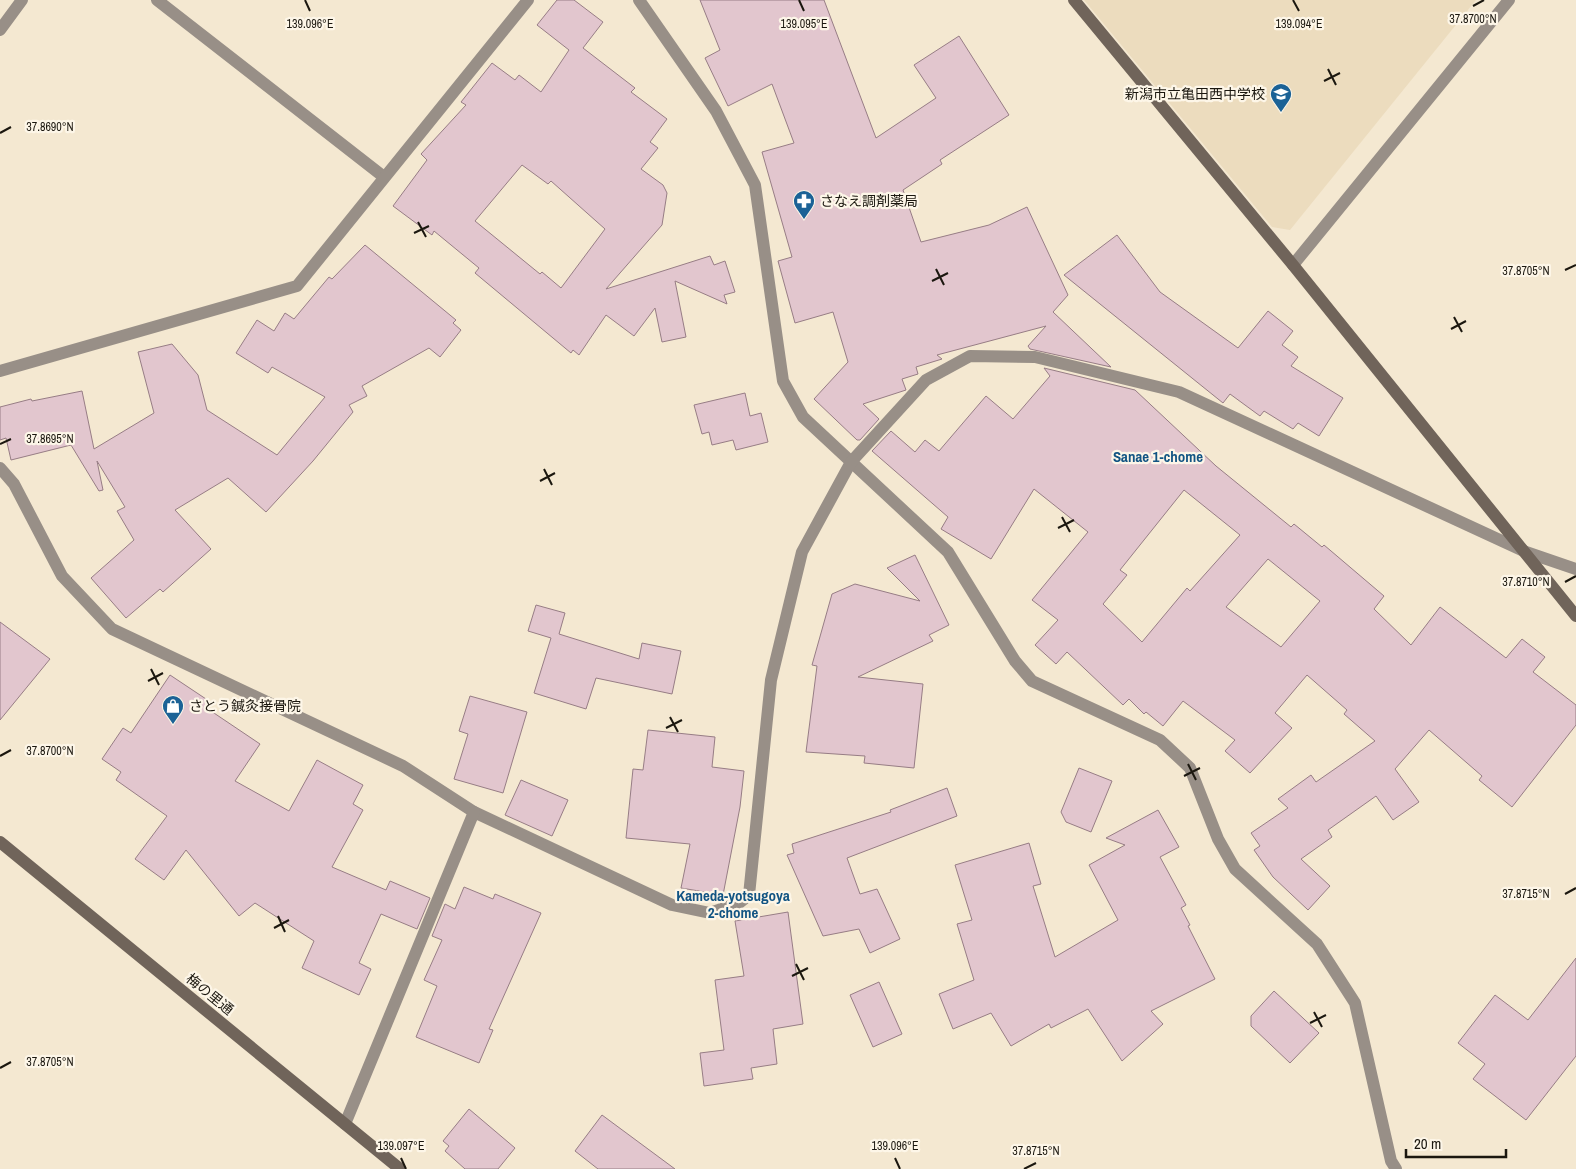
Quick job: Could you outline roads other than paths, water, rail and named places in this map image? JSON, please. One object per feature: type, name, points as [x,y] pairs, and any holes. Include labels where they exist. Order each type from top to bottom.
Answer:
[{"type":"street","points":[[0,30],[22,0]]},
{"type":"street","points":[[157,0],[384,178]]},
{"type":"street","points":[[0,371],[297,286],[528,0]]},
{"type":"street","points":[[639,0],[716,110],[755,185],[783,381],[803,417],[948,552],[1015,661],[1032,681],[1160,740],[1190,768],[1218,839],[1235,868],[1317,944],[1355,1003],[1391,1161],[1396,1169]]},
{"type":"street","points":[[1074,0],[1293,265],[1576,616]]},
{"type":"street","points":[[1293,265],[1509,0]]},
{"type":"street","points":[[0,468],[14,484],[62,576],[112,629],[403,766],[474,812],[672,905],[710,913],[740,903],[749,895],[771,680],[802,552],[851,462],[926,380],[970,356],[1035,357],[1179,392],[1526,552],[1576,569]]},
{"type":"street","points":[[345,1124],[474,812]]},
{"type":"street","name":"梅の里通","points":[[0,842],[400,1169]]},
{"type":"place","name":"新潟市立亀田西中学校","points":[[1281,113]]},
{"type":"place","name":"さなえ調剤薬局","points":[[804,220]]},
{"type":"place","name":"さとう鍼灸接骨院","points":[[173,725]]},
{"type":"district","name":"Sanae 1-chome","points":[[1158,456]]},
{"type":"district","name":"Kameda-yotsugoya 2-chome","points":[[733,904]]}]
